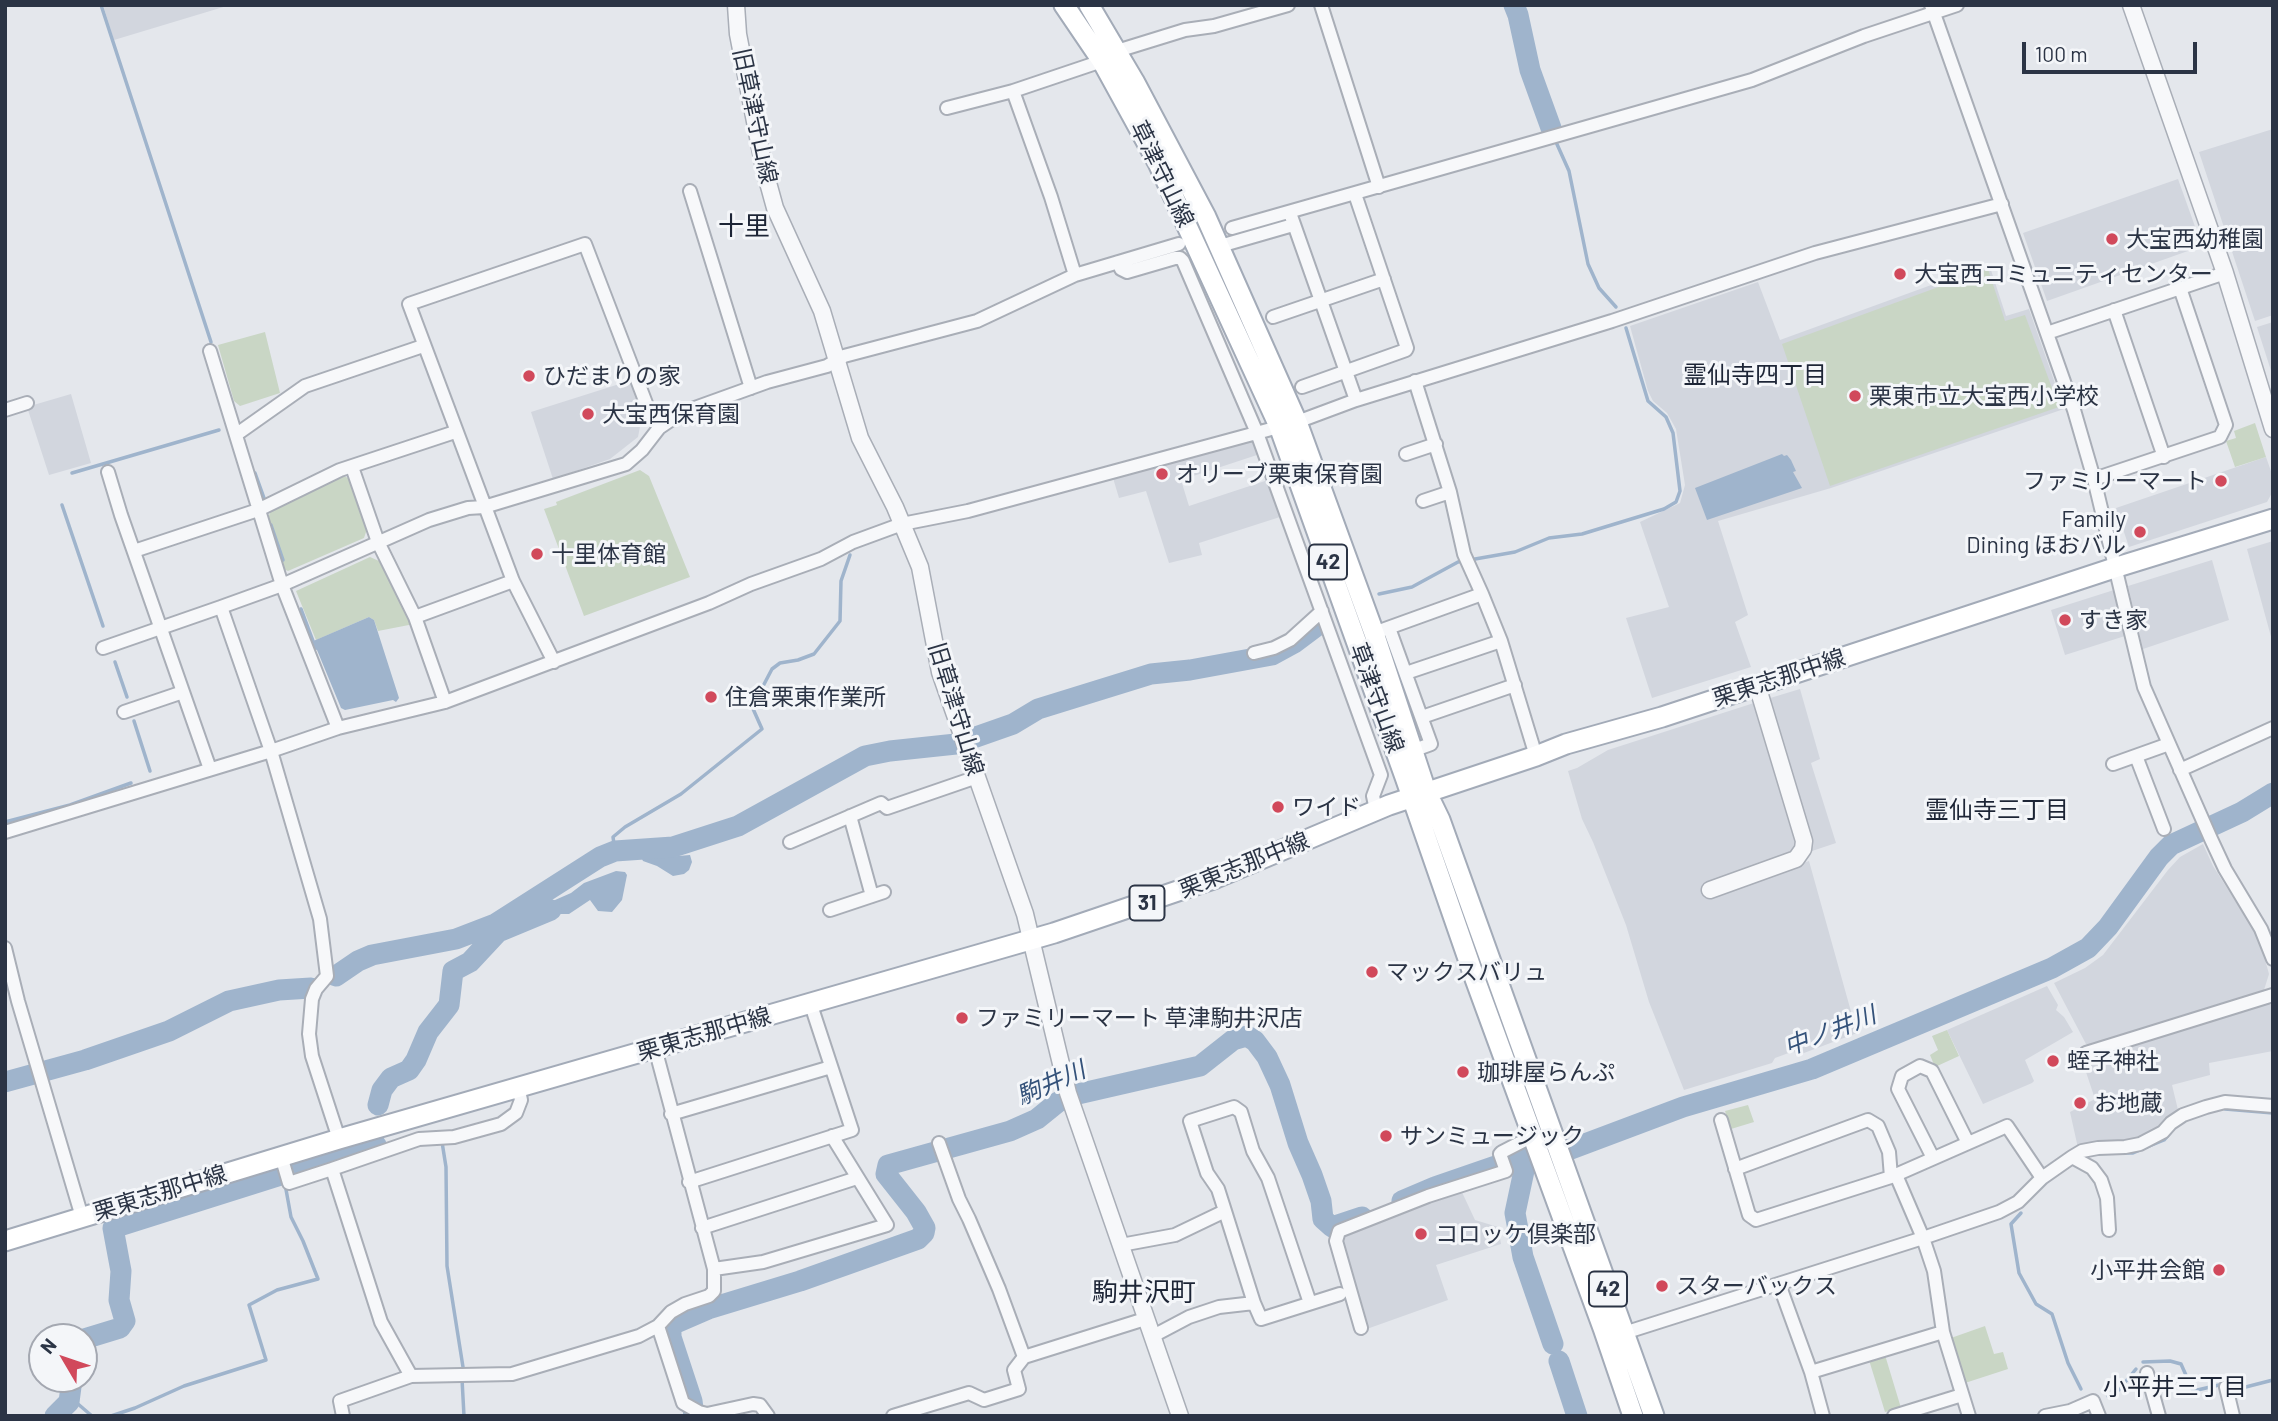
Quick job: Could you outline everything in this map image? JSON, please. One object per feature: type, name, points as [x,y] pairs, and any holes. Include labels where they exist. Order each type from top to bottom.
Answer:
[{"type":"main road","name":"草津守山線","points":[[1064,5],[1110,56],[1220,246],[1288,424],[1405,777],[1418,794]]},
{"type":"main road","name":"草津守山線","points":[[1089,5],[1164,175],[1288,424],[1381,630],[1412,751],[1418,794],[1541,1139],[1624,1333],[1654,1416]]},
{"type":"main road","name":"栗東志那中線","points":[[5,1241],[518,1086],[1032,940],[1216,878],[1376,810],[1577,740],[1662,717],[2114,568],[2273,519]]},
{"type":"main road","name":"草津守山線","points":[[1554,1167],[1633,1416]]},
{"type":"street","name":"旧草津守山線","points":[[736,5],[740,47],[771,195],[822,311],[860,438],[920,567],[940,672],[1032,940],[1069,1097],[1180,1416]]},
{"type":"street","points":[[947,108],[1013,91],[1174,33],[1214,26],[1288,5]]},
{"type":"street","points":[[1321,5],[1379,187]]},
{"type":"street","points":[[1220,246],[1355,194],[1752,80],[1933,9],[1957,5]]},
{"type":"street","points":[[2131,5],[2225,273],[2273,429]]},
{"type":"street","points":[[1933,9],[2074,410],[2094,479],[2140,674],[2211,839],[2225,869],[2261,929],[2273,959]]},
{"type":"street","points":[[1013,91],[1051,197],[1075,275]]},
{"type":"street","points":[[690,191],[751,388]]},
{"type":"street","points":[[1302,387],[1407,348],[1355,194]]},
{"type":"street","points":[[5,832],[338,728],[445,702],[709,603],[902,524],[968,511],[1288,424],[1815,253],[2002,204]]},
{"type":"street","points":[[1232,228],[1291,219]]},
{"type":"street","points":[[1291,219],[1356,400]]},
{"type":"street","points":[[554,662],[513,581],[409,304],[585,244],[649,411],[659,428]]},
{"type":"street","points":[[103,648],[282,585],[429,520],[468,508],[484,507],[626,464],[642,450],[659,428],[681,412],[827,366],[856,352],[955,329],[1075,275],[1179,244]]},
{"type":"street","points":[[1118,262],[1121,269],[1127,272],[1180,258],[1257,433],[1381,775],[1373,796],[1376,810]]},
{"type":"street","points":[[2047,333],[2225,273]]},
{"type":"street","points":[[1273,317],[1384,279]]},
{"type":"street","points":[[2094,479],[2220,437],[2226,425],[2180,288]]},
{"type":"street","points":[[2114,310],[2164,457]]},
{"type":"street","points":[[237,435],[304,386],[423,346]]},
{"type":"street","points":[[210,351],[282,585],[338,728]]},
{"type":"street","points":[[1415,381],[1450,492],[1467,561],[1501,641],[1536,756]]},
{"type":"street","points":[[5,410],[27,403]]},
{"type":"street","points":[[134,551],[258,510],[340,470],[455,432]]},
{"type":"street","points":[[1406,454],[1436,444]]},
{"type":"street","points":[[352,467],[378,542],[415,617],[445,702]]},
{"type":"street","points":[[108,472],[210,769]]},
{"type":"street","points":[[1423,501],[1450,492]]},
{"type":"street","points":[[415,617],[513,581]]},
{"type":"street","points":[[1412,751],[1432,744],[1406,673],[1381,630],[1482,594]]},
{"type":"street","points":[[222,607],[271,751],[320,919],[327,976],[316,989],[312,999],[309,1034],[312,1056],[339,1139]]},
{"type":"street","points":[[1254,653],[1274,648],[1290,639],[1322,611]]},
{"type":"street","points":[[1406,673],[1501,641]]},
{"type":"street","points":[[1422,717],[1515,685]]},
{"type":"street","points":[[1710,890],[1796,859],[1803,849],[1804,841],[1757,685]]},
{"type":"street","points":[[124,712],[183,692]]},
{"type":"street","points":[[2180,769],[2273,728]]},
{"type":"street","points":[[2113,764],[2169,744]]},
{"type":"street","points":[[2136,756],[2164,829]]},
{"type":"street","points":[[790,842],[881,803],[887,808],[977,777]]},
{"type":"street","points":[[830,910],[878,894],[850,816]]},
{"type":"street","points":[[5,948],[82,1217]]},
{"type":"street","points":[[2086,1053],[2273,995]]},
{"type":"street","points":[[689,1181],[853,1129],[810,1002]]},
{"type":"street","points":[[343,1416],[340,1401],[411,1376],[512,1374],[639,1336],[658,1326],[671,1312],[709,1296],[714,1291],[714,1269],[671,1114],[656,1048]]},
{"type":"street","points":[[671,1114],[831,1066]]},
{"type":"street","points":[[1933,1158],[1898,1089],[1902,1076],[1920,1066],[1932,1071],[1968,1143]]},
{"type":"street","points":[[281,1156],[289,1183],[419,1139],[454,1137],[501,1124],[516,1113],[522,1100],[518,1086]]},
{"type":"street","points":[[1624,1333],[1999,1212],[2018,1202],[2042,1178],[2082,1151],[2140,1144],[2163,1132],[2183,1115],[2225,1102],[2273,1106]]},
{"type":"street","points":[[1310,1303],[1268,1178],[1253,1151],[1241,1112],[1234,1107],[1190,1121],[1207,1173],[1218,1189],[1261,1319],[1340,1294]]},
{"type":"street","points":[[1721,1120],[1749,1214],[1756,1220],[1893,1176],[2007,1126],[2042,1178]]},
{"type":"street","points":[[1735,1169],[1868,1120],[1878,1126],[1889,1152],[1893,1176],[1923,1238],[1934,1271],[1943,1332],[1969,1416]]},
{"type":"street","points":[[714,1269],[763,1262],[887,1224],[832,1136]]},
{"type":"street","points":[[1361,1328],[1336,1241],[1339,1231],[1428,1196],[1506,1171],[1502,1152],[1541,1139]]},
{"type":"street","points":[[939,1143],[1024,1357]]},
{"type":"street","points":[[2072,1157],[2092,1168],[2101,1180],[2107,1198],[2109,1230]]},
{"type":"street","points":[[332,1169],[381,1322],[411,1376]]},
{"type":"street","points":[[702,1228],[857,1178]]},
{"type":"street","points":[[1121,1245],[1175,1235],[1225,1211]]},
{"type":"street","points":[[1779,1284],[1811,1373],[1823,1416]]},
{"type":"street","points":[[1153,1336],[1189,1317],[1254,1303]]},
{"type":"street","points":[[893,1416],[969,1393],[984,1400],[1019,1389],[1014,1370],[1024,1357],[1145,1319]]},
{"type":"street","points":[[658,1326],[683,1403],[707,1414],[753,1404],[760,1405],[768,1416]]},
{"type":"street","points":[[1811,1373],[1943,1332]]},
{"type":"street","points":[[2147,1373],[2159,1416]]},
{"type":"street","points":[[2226,1387],[2233,1416]]},
{"type":"street","points":[[1894,1416],[1962,1395]]},
{"type":"street","points":[[2045,1416],[2070,1411],[2093,1401],[2099,1416]]},
{"type":"shaded area","points":[[103,5],[230,5],[114,40]]},
{"type":"shaded area","points":[[2273,129],[2273,315],[2255,321],[2199,152]]},
{"type":"shaded area","name":"大宝西幼稚園","points":[[2178,179],[2202,246],[2047,301],[2023,233]]},
{"type":"shaded area","name":"栗東市立大宝西小学校","points":[[1989,264],[2006,316],[2029,309],[2064,409],[1831,488],[1718,521],[1748,615],[1735,622],[1751,667],[1652,698],[1626,618],[1669,607],[1640,522],[1680,503],[1685,485],[1676,429],[1667,413],[1653,401],[1648,391],[1630,326],[1758,282],[1780,340]]},
{"type":"shaded area","points":[[2273,322],[2273,377],[2257,327]]},
{"type":"shaded area","points":[[632,380],[643,411],[638,437],[610,459],[553,479],[531,412]]},
{"type":"shaded area","points":[[71,394],[91,463],[49,475],[28,410],[30,406]]},
{"type":"shaded area","points":[[1255,440],[1260,454],[1181,480],[1189,506],[1268,480],[1280,517],[1199,543],[1202,555],[1169,563],[1146,491],[1119,498],[1113,478]]},
{"type":"shaded area","points":[[2266,457],[2273,477],[2273,491],[2267,502],[2129,547],[2116,508]]},
{"type":"shaded area","points":[[2273,541],[2273,644],[2247,549]]},
{"type":"shaded area","points":[[2212,560],[2229,620],[2143,649],[2128,586]]},
{"type":"shaded area","points":[[2114,590],[2125,636],[2065,655],[2051,610]]},
{"type":"shaded area","points":[[1800,689],[1820,759],[1811,763],[1836,843],[1812,851],[1767,699]]},
{"type":"shaded area","points":[[1757,702],[1798,839],[1794,851],[1750,870],[1715,892],[1809,861],[1857,1033],[1796,1056],[1794,1051],[1775,1058],[1772,1063],[1684,1090],[1649,1002],[1626,925],[1582,819],[1568,771],[1608,750]]},
{"type":"shaded area","points":[[2203,844],[2213,866],[2259,938],[2269,974],[2264,990],[2092,1046],[2086,1044],[2054,983],[2085,968],[2103,955],[2168,870],[2180,857]]},
{"type":"shaded area","points":[[2047,986],[2058,1005],[2056,1010],[2073,1032],[2025,1060],[2034,1081],[2032,1083],[1983,1104],[1947,1030]]},
{"type":"shaded area","points":[[2266,1000],[2273,1007],[2273,1051],[2209,1063],[2210,1075],[2172,1085],[2178,1110],[2158,1129],[2143,1137],[2126,1142],[2107,1140],[2078,1148],[2070,1112],[2095,1099],[2083,1063],[2092,1060],[2095,1055]]},
{"type":"shaded area","points":[[1460,1188],[1475,1220],[1498,1227],[1501,1244],[1436,1265],[1448,1300],[1364,1330],[1342,1251],[1343,1233]]},
{"type":"green space","points":[[1988,269],[2005,321],[2025,315],[2059,407],[1830,486],[1782,344]]},
{"type":"green space","points":[[265,332],[280,393],[240,406],[234,401],[218,345]]},
{"type":"green space","points":[[2255,423],[2266,457],[2235,467],[2226,441],[2236,438],[2234,431]]},
{"type":"green space","points":[[640,470],[649,476],[690,577],[584,616],[544,509]]},
{"type":"green space","points":[[342,475],[350,479],[367,529],[364,538],[288,571],[281,568],[267,521],[271,510]]},
{"type":"green space","points":[[370,557],[379,561],[414,624],[378,631],[374,620],[369,617],[316,640],[296,591]]},
{"type":"green space","points":[[1947,1030],[1959,1056],[1935,1067],[1930,1055],[1938,1050],[1932,1036]]},
{"type":"green space","points":[[1748,1105],[1754,1122],[1731,1129],[1725,1111]]},
{"type":"green space","points":[[1985,1326],[1994,1354],[2003,1352],[2008,1369],[1965,1383],[1951,1338]]},
{"type":"green space","points":[[1885,1355],[1901,1408],[1885,1412],[1869,1360]]},
{"type":"water","points":[[1782,454],[1791,460],[1796,471],[1793,472],[1802,488],[1707,520],[1695,488]]},
{"type":"water","points":[[369,617],[374,620],[399,698],[396,702],[393,700],[345,710],[341,708],[317,650],[313,649],[311,642]]},
{"type":"water","points":[[690,855],[692,862],[689,870],[673,876],[642,859]]},
{"type":"water","points":[[616,871],[625,872],[627,875],[622,900],[612,912],[598,911],[590,900],[569,914],[552,914],[551,903],[555,900],[584,883]]},
{"type":"waterway","points":[[101,5],[211,342]]},
{"type":"waterway","points":[[1514,5],[1530,70],[1551,128]]},
{"type":"waterway","points":[[1556,142],[1569,171],[1588,264],[1599,288],[1616,307]]},
{"type":"waterway","points":[[1379,594],[1412,587],[1458,562],[1515,552],[1549,538],[1582,534],[1664,509],[1676,502],[1680,491],[1673,433],[1666,417],[1648,401],[1626,328]]},
{"type":"waterway","points":[[72,473],[219,430]]},
{"type":"waterway","points":[[255,473],[264,498]]},
{"type":"waterway","points":[[62,505],[103,626]]},
{"type":"waterway","points":[[271,525],[283,560]]},
{"type":"waterway","points":[[615,851],[613,837],[625,827],[681,794],[762,729],[750,702],[761,690],[772,669],[780,663],[814,654],[840,621],[841,581],[850,555]]},
{"type":"waterway","points":[[301,609],[313,641]]},
{"type":"waterway","points":[[336,976],[372,955],[456,939],[495,924],[600,857],[615,851],[673,847],[738,826],[865,756],[956,744],[1013,724],[1038,709],[1151,674],[1272,655],[1294,643],[1322,622]]},
{"type":"waterway","points":[[115,662],[127,697]]},
{"type":"waterway","points":[[134,721],[150,771]]},
{"type":"waterway","points":[[5,822],[70,805],[131,783]]},
{"type":"waterway","name":"中ノ井川","points":[[1542,1160],[1683,1107],[1812,1069],[2052,968],[2088,948],[2108,927],[2159,857],[2171,845],[2242,812],[2273,793]]},
{"type":"waterway","points":[[378,1105],[382,1090],[391,1078],[409,1070],[428,1032],[449,1005],[453,971],[470,962],[498,932],[551,910]]},
{"type":"waterway","points":[[5,1082],[85,1060],[169,1031],[229,1001],[279,990],[311,988]]},
{"type":"waterway","name":"駒井川","points":[[694,1416],[692,1401],[671,1337],[671,1325],[708,1309],[800,1281],[918,1239],[925,1228],[886,1174],[888,1165],[1010,1131],[1037,1119],[1058,1102],[1078,1094],[1200,1066],[1233,1040],[1247,1036],[1255,1041],[1267,1057],[1280,1085],[1298,1143],[1321,1201],[1323,1219],[1332,1227],[1362,1217]]},
{"type":"waterway","points":[[2225,1109],[2273,1113]]},
{"type":"waterway","points":[[2147,1147],[2164,1140],[2170,1133]]},
{"type":"waterway","points":[[442,1142],[446,1167],[447,1266],[463,1367]]},
{"type":"waterway","points":[[296,1171],[376,1148],[376,1145]]},
{"type":"waterway","points":[[2117,1153],[2140,1150]]},
{"type":"waterway","name":"駒井川","points":[[1402,1201],[1522,1157],[1525,1166]]},
{"type":"waterway","name":"中ノ井川","points":[[1525,1166],[1515,1213],[1523,1257],[1553,1344]]},
{"type":"waterway","points":[[98,1335],[120,1328],[125,1321],[119,1300],[121,1271],[113,1228],[284,1174]]},
{"type":"waterway","points":[[111,1416],[184,1386],[266,1360],[249,1305],[277,1290],[318,1279],[291,1217],[285,1184]]},
{"type":"waterway","points":[[2021,1213],[2011,1224],[2019,1273],[2036,1304],[2052,1314],[2068,1363],[2081,1389]]},
{"type":"waterway","name":"中ノ井川","points":[[1559,1361],[1577,1416]]},
{"type":"waterway","points":[[2143,1362],[2170,1361],[2181,1364],[2193,1391],[2232,1382],[2234,1390],[2273,1380]]},
{"type":"waterway","points":[[2108,1396],[2117,1392],[2136,1369]]},
{"type":"waterway","points":[[462,1379],[464,1416]]},
{"type":"waterway","points":[[55,1416],[69,1402],[70,1393]]},
{"type":"waterway","points":[[69,1402],[78,1404],[92,1416]]},
{"type":"place","name":"大宝西幼稚園","points":[[2112,239]]},
{"type":"place","name":"大宝西コミュニティセンター","points":[[1900,274]]},
{"type":"place","name":"ひだまりの家","points":[[529,376]]},
{"type":"place","name":"栗東市立大宝西小学校","points":[[1855,396]]},
{"type":"place","name":"大宝西保育園","points":[[588,414]]},
{"type":"place","name":"オリーブ栗東保育園","points":[[1162,474]]},
{"type":"place","name":"ファミリーマート","points":[[2221,481]]},
{"type":"place","name":"Family Dining ほおバル","points":[[2140,532]]},
{"type":"place","name":"十里体育館","points":[[537,554]]},
{"type":"place","name":"すき家","points":[[2065,620]]},
{"type":"place","name":"住倉栗東作業所","points":[[711,697]]},
{"type":"place","name":"ワイド","points":[[1278,807]]},
{"type":"place","name":"マックスバリュ","points":[[1372,972]]},
{"type":"place","name":"ファミリーマート 草津駒井沢店","points":[[962,1018]]},
{"type":"place","name":"蛭子神社","points":[[2053,1061]]},
{"type":"place","name":"珈琲屋らんぷ","points":[[1463,1072]]},
{"type":"place","name":"お地蔵","points":[[2080,1103]]},
{"type":"place","name":"サンミュージック","points":[[1386,1136]]},
{"type":"place","name":"コロッケ倶楽部","points":[[1421,1234]]},
{"type":"place","name":"小平井会館","points":[[2219,1270]]},
{"type":"place","name":"スターバックス","points":[[1662,1286]]},
{"type":"district","name":"十里","points":[[744,226]]},
{"type":"district","name":"霊仙寺四丁目","points":[[1755,375]]},
{"type":"district","name":"霊仙寺三丁目","points":[[1997,810]]},
{"type":"district","name":"駒井沢町","points":[[1144,1292]]},
{"type":"district","name":"小平井三丁目","points":[[2175,1387]]}]
